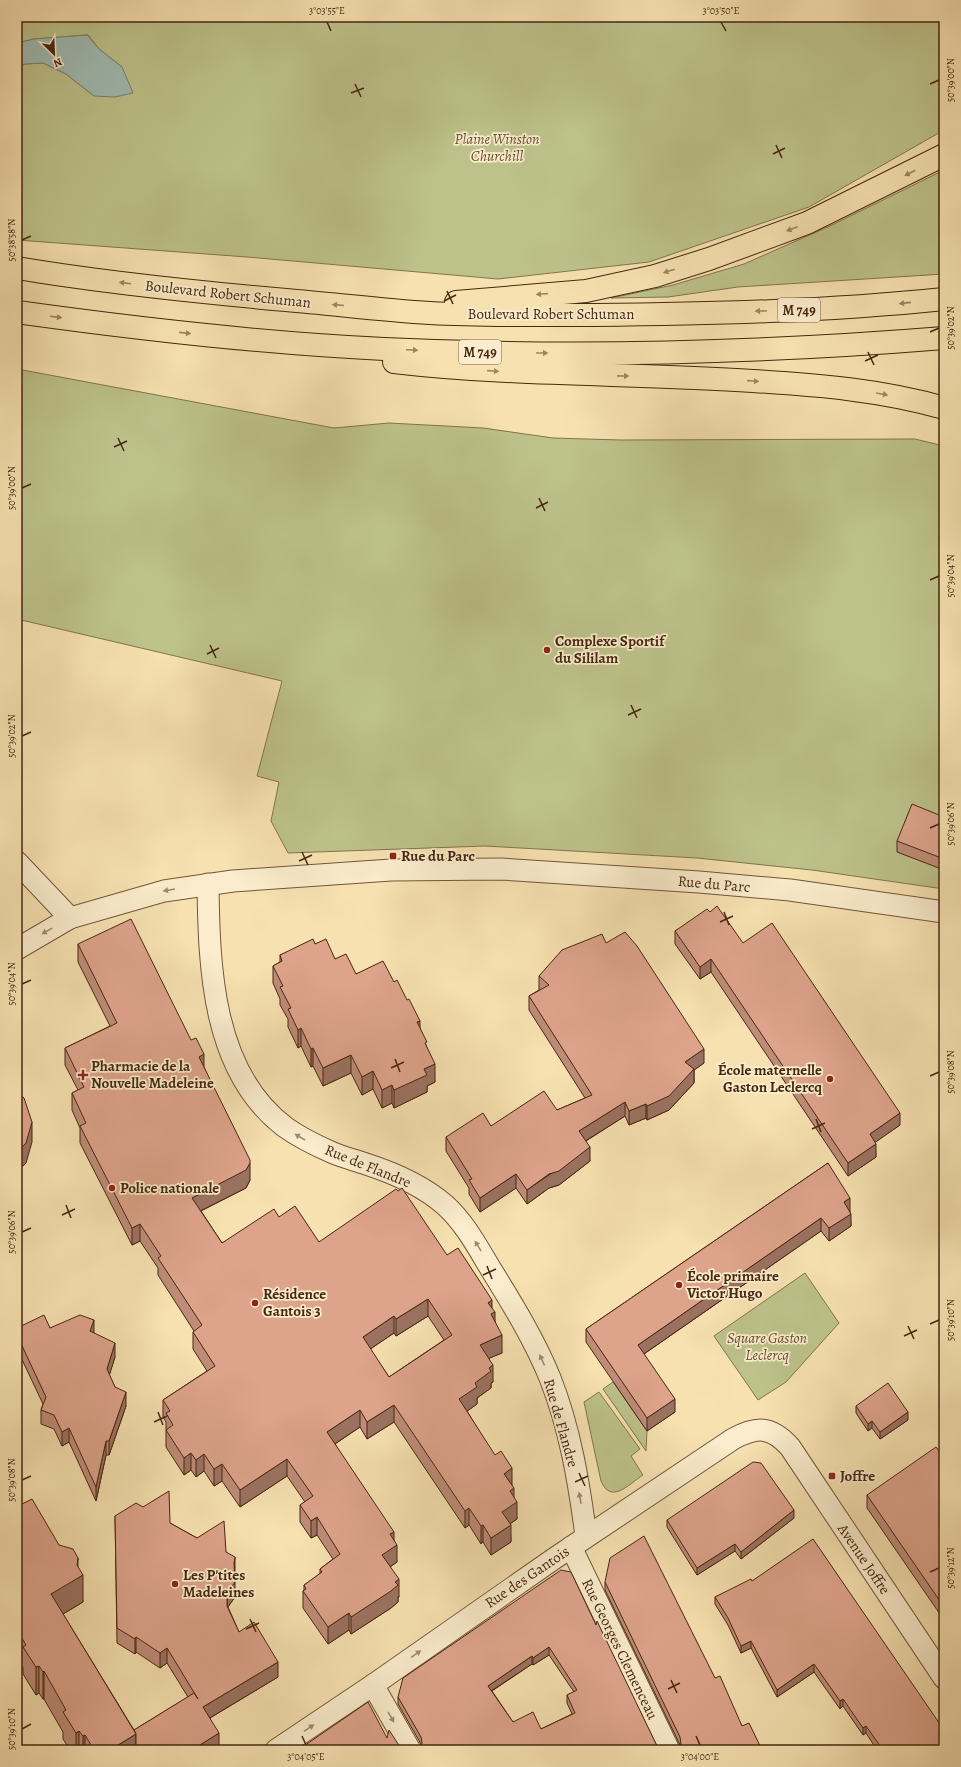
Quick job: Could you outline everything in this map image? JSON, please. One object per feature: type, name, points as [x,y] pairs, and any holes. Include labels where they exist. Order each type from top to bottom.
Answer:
[{"type":"highway","points":[[377,309],[586,291],[655,276],[708,259],[807,223],[944,155]]},
{"type":"highway","name":"Boulevard Robert Schuman","points":[[17,268],[154,287],[377,309],[466,314],[653,314],[844,307],[944,300]]},
{"type":"highway","name":"M 749","points":[[17,312],[260,341],[383,349],[464,352],[613,353],[810,347],[944,338]]},
{"type":"highway","points":[[260,341],[358,358],[439,367],[550,374],[728,379],[810,385],[919,401],[944,408]]},
{"type":"street","points":[[17,862],[70,918]]},
{"type":"street","name":"Rue du Parc","points":[[17,949],[70,918],[164,891],[233,880],[384,871],[501,869],[790,890],[944,912]]},
{"type":"street","name":"Rue de Flandre","points":[[208,884],[209,938],[217,1002],[227,1041],[247,1085],[268,1112],[285,1127],[309,1142],[334,1154],[391,1172],[412,1183],[445,1205],[472,1237],[529,1335],[550,1379],[562,1414],[583,1509],[579,1542]]},
{"type":"street","name":"Rue des Gantois","points":[[276,1750],[373,1685],[579,1542],[742,1434],[750,1430],[764,1430],[772,1432],[784,1440]]},
{"type":"street","name":"Avenue Joffre","points":[[784,1440],[944,1678]]},
{"type":"street","name":"Rue Georges Clemenceau","points":[[579,1542],[670,1750]]},
{"type":"street","points":[[373,1685],[410,1750]]},
{"type":"green space","name":"Plaine Winston Churchill","points":[[17,17],[944,17],[944,130],[809,207],[649,262],[498,279],[247,257],[17,240],[17,73],[24,64],[43,63],[66,74],[94,96],[122,67],[99,49],[88,35],[34,39],[17,43]]},
{"type":"green space","points":[[944,170],[944,274],[738,287],[668,297],[611,298],[673,285],[744,264],[832,225]]},
{"type":"green space","name":"Complexe Sportif du Sililam","points":[[17,369],[334,428],[389,423],[483,428],[553,438],[621,440],[915,439],[944,446],[944,889],[812,870],[697,858],[485,846],[288,853],[271,821],[279,782],[257,776],[282,681],[17,619]]},
{"type":"green space","name":"Square Gaston Leclercq","points":[[805,1273],[839,1323],[786,1382],[758,1400],[714,1336]]},
{"type":"green space","points":[[613,1382],[647,1431],[646,1451],[603,1389]]},
{"type":"green space","points":[[599,1392],[640,1449],[631,1456],[643,1475],[626,1487],[615,1492],[605,1488],[601,1481],[584,1402]]},
{"type":"water","points":[[87,35],[99,49],[122,67],[133,93],[115,97],[94,96],[66,74],[43,63],[24,64],[17,73],[17,43],[34,39]]},
{"type":"building","points":[[912,804],[944,817],[944,859],[897,841]]},
{"type":"building","points":[[717,906],[743,943],[772,923],[900,1113],[870,1134],[876,1144],[848,1163],[711,959],[700,967],[675,931],[707,909],[710,912]]},
{"type":"building","points":[[131,919],[191,1040],[196,1038],[204,1054],[199,1057],[250,1160],[246,1170],[192,1198],[222,1243],[274,1209],[279,1217],[295,1206],[319,1242],[396,1189],[398,1191],[402,1188],[447,1255],[458,1248],[492,1300],[488,1303],[495,1312],[491,1314],[502,1335],[480,1345],[493,1365],[489,1368],[491,1371],[475,1383],[477,1387],[459,1399],[495,1455],[501,1451],[512,1468],[504,1474],[514,1488],[510,1491],[517,1502],[502,1512],[511,1525],[491,1538],[483,1525],[481,1526],[469,1508],[465,1511],[394,1405],[367,1422],[360,1410],[327,1432],[394,1532],[390,1534],[397,1545],[382,1555],[399,1579],[395,1582],[398,1585],[391,1591],[351,1617],[349,1613],[328,1627],[303,1591],[306,1589],[304,1585],[322,1572],[320,1569],[340,1554],[317,1517],[311,1521],[300,1505],[313,1496],[287,1459],[240,1490],[222,1464],[214,1469],[204,1454],[196,1460],[191,1453],[184,1458],[166,1430],[173,1425],[166,1413],[170,1411],[163,1400],[215,1366],[193,1332],[202,1325],[158,1258],[161,1256],[140,1224],[132,1228],[80,1126],[86,1123],[72,1093],[84,1087],[65,1048],[117,1023],[78,944]],"holes":[[[428,1299],[452,1335],[389,1377],[363,1337],[394,1316],[396,1319]]]},
{"type":"building","points":[[625,932],[637,946],[704,1049],[685,1062],[694,1069],[669,1096],[647,1106],[646,1104],[629,1111],[625,1102],[579,1131],[590,1147],[559,1171],[549,1174],[527,1190],[516,1174],[480,1198],[469,1180],[472,1179],[446,1137],[483,1113],[491,1126],[544,1091],[557,1110],[592,1095],[529,996],[549,985],[539,976],[562,950],[602,934],[606,943]]},
{"type":"building","points":[[313,939],[315,944],[326,939],[335,959],[346,954],[356,974],[383,961],[394,982],[397,980],[407,1000],[409,999],[420,1021],[417,1022],[427,1042],[425,1043],[435,1064],[424,1069],[427,1075],[394,1090],[392,1085],[382,1090],[373,1071],[362,1077],[351,1055],[323,1068],[313,1048],[311,1049],[301,1028],[298,1030],[288,1009],[291,1008],[280,987],[283,986],[273,966],[282,961],[280,955]]},
{"type":"building","points":[[17,1092],[24,1098],[32,1122],[26,1143],[17,1152]]},
{"type":"building","points":[[944,1152],[944,1159],[941,1154]]},
{"type":"building","points":[[828,1163],[850,1198],[844,1202],[851,1214],[829,1228],[821,1218],[638,1345],[675,1399],[647,1418],[586,1329]]},
{"type":"building","points":[[44,1315],[50,1328],[80,1315],[94,1320],[90,1331],[115,1343],[107,1369],[115,1387],[126,1392],[109,1441],[106,1441],[96,1487],[69,1428],[62,1432],[54,1415],[41,1410],[46,1397],[17,1335],[17,1328]]},
{"type":"building","points":[[888,1383],[908,1412],[880,1432],[872,1421],[868,1424],[856,1406]]},
{"type":"building","points":[[936,1447],[944,1458],[944,1607],[867,1495]]},
{"type":"building","points":[[753,1462],[761,1463],[794,1510],[741,1552],[735,1544],[697,1568],[667,1520]]},
{"type":"building","points":[[169,1491],[170,1523],[197,1538],[224,1521],[226,1552],[235,1557],[235,1582],[227,1593],[227,1606],[239,1632],[254,1622],[278,1662],[203,1707],[219,1733],[192,1750],[139,1750],[136,1745],[136,1734],[134,1730],[194,1693],[198,1699],[167,1648],[160,1653],[136,1637],[135,1639],[117,1628],[115,1516],[136,1503],[143,1507]]},
{"type":"building","points":[[32,1499],[59,1545],[73,1549],[78,1558],[77,1565],[83,1575],[51,1594],[136,1734],[110,1750],[94,1750],[85,1735],[83,1736],[79,1731],[76,1733],[63,1712],[66,1710],[44,1671],[43,1672],[39,1666],[36,1667],[23,1647],[26,1645],[17,1630],[17,1503],[22,1504]]},
{"type":"building","points":[[644,1536],[715,1678],[720,1676],[742,1726],[749,1723],[762,1750],[678,1750],[681,1744],[680,1737],[605,1582],[610,1558]]},
{"type":"building","points":[[813,1539],[944,1730],[944,1750],[883,1750],[866,1726],[863,1728],[843,1699],[840,1701],[814,1664],[777,1690],[751,1641],[741,1646],[728,1618],[715,1597],[751,1579],[752,1581]]},
{"type":"building","points":[[561,1570],[571,1572],[596,1625],[597,1621],[660,1750],[531,1750],[528,1746],[522,1750],[419,1750],[422,1743],[421,1737],[398,1697],[403,1678]],"holes":[[[549,1647],[577,1690],[567,1695],[575,1713],[541,1729],[533,1712],[513,1722],[488,1686],[532,1656],[533,1658]]]},
{"type":"building","points":[[368,1702],[387,1738],[389,1730],[402,1750],[298,1750]]},
{"type":"place","name":"Complexe Sportif du Sililam","points":[[547,650]]},
{"type":"place","name":"Rue du Parc","points":[[393,856]]},
{"type":"place","name":"Pharmacie de la Nouvelle Madeleine","points":[[83,1075]]},
{"type":"place","name":"École maternelle Gaston Leclercq","points":[[830,1079]]},
{"type":"place","name":"Police nationale","points":[[112,1188]]},
{"type":"place","name":"École primaire Victor Hugo","points":[[679,1285]]},
{"type":"place","name":"Résidence Gantois 3","points":[[255,1303]]},
{"type":"place","name":"Joffre","points":[[832,1476]]},
{"type":"place","name":"Les P'tites Madeleines","points":[[175,1584]]}]
